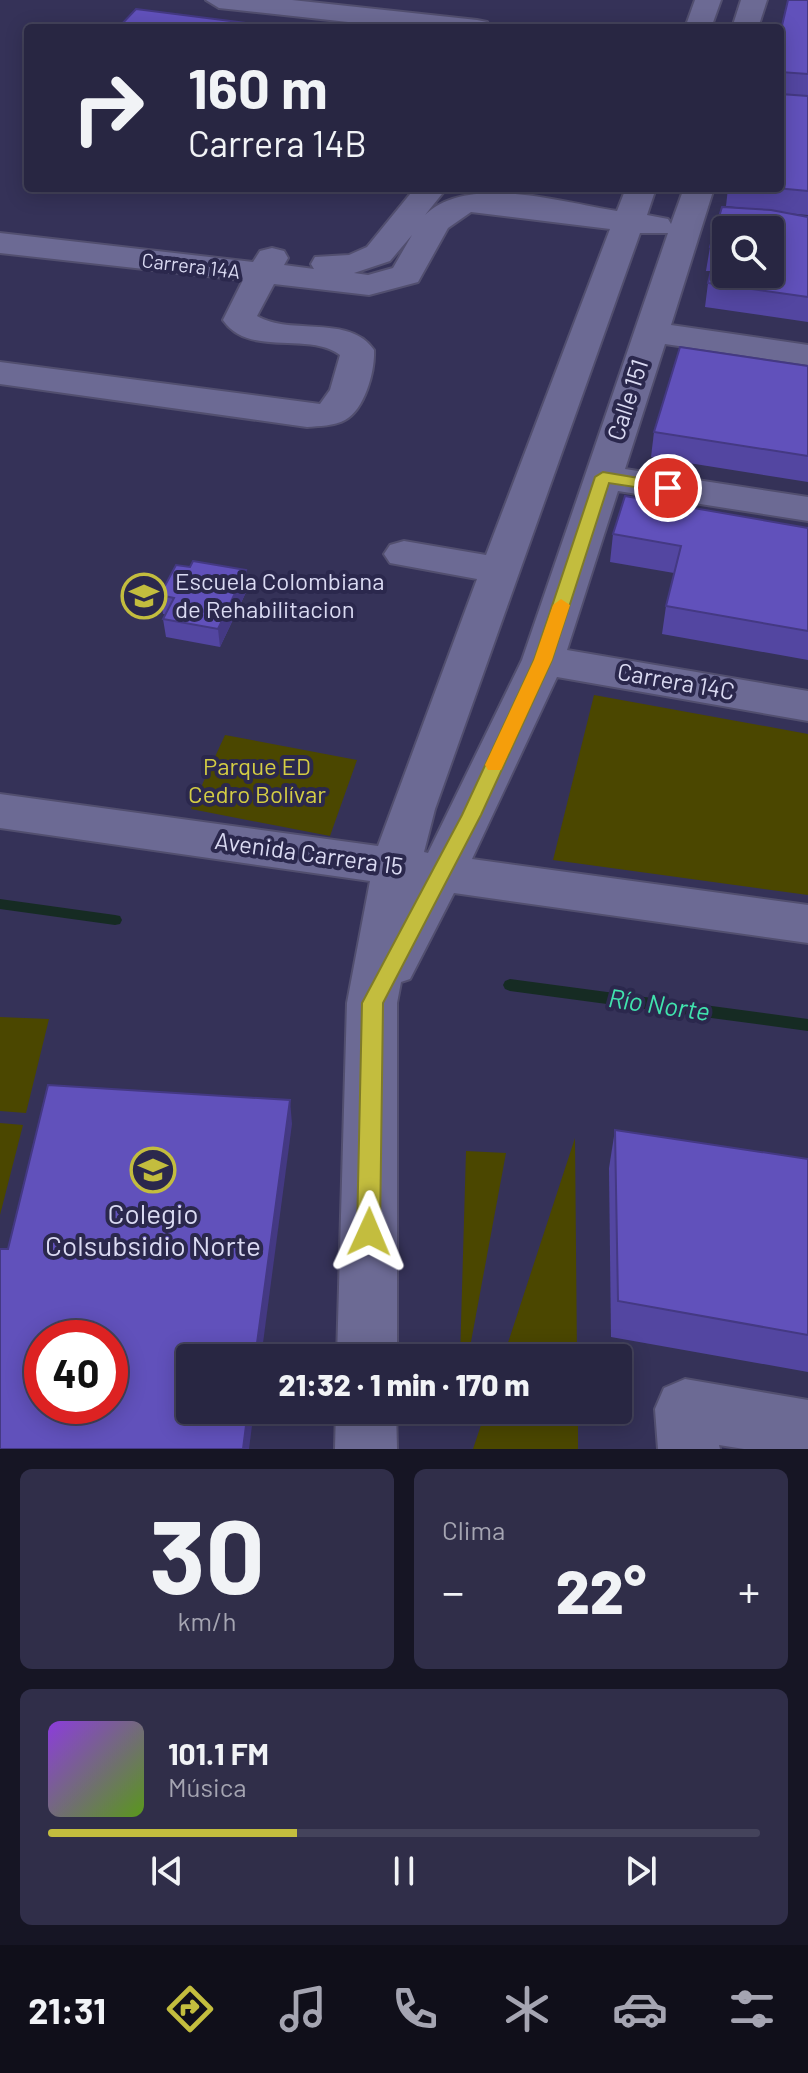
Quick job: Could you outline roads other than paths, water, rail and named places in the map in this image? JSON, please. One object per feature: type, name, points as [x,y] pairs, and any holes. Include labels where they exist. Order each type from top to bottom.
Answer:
[{"type":"street","points":[[699,24],[708,0]]},
{"type":"street","points":[[746,24],[754,0]]},
{"type":"street","points":[[228,1],[381,24]]},
{"type":"street","points":[[228,1],[440,24]]},
{"type":"street","points":[[534,192],[635,205],[666,227],[703,207]]},
{"type":"street","points":[[445,193],[489,202],[635,205]]},
{"type":"street","name":"Carrera 14A","points":[[12,236],[267,266],[354,285],[370,270],[406,275],[441,216],[445,193]]},
{"type":"street","name":"Calle 151","points":[[367,1344],[372,1003],[418,870],[412,809],[635,205]]},
{"type":"street","name":"Calle 151","points":[[418,870],[471,815],[543,660],[650,332],[703,207]]},
{"type":"street","points":[[0,373],[307,416],[328,415],[339,408],[357,364],[357,350],[342,343],[248,326],[240,320],[241,312],[267,266]]},
{"type":"street","points":[[650,332],[808,355]]},
{"type":"street","points":[[603,477],[808,509]]},
{"type":"street","points":[[404,554],[499,570]]},
{"type":"street","name":"Carrera 14C","points":[[543,660],[808,706]]},
{"type":"street","name":"Avenida Carrera 15","points":[[0,811],[808,924]]},
{"type":"street","points":[[689,1449],[685,1409],[808,1430]]},
{"type":"street","points":[[366,1424],[366,1449]]},
{"type":"waterway","name":"Río Norte","points":[[0,904],[115,920]]},
{"type":"waterway","name":"Río Norte","points":[[510,985],[808,1025]]},
{"type":"place","name":"Escuela Colombiana de Rehabilitacion","points":[[144,596]]},
{"type":"place","name":"Colegio Colsubsidio Norte","points":[[153,1170]]},
{"type":"park label","name":"Parque ED Cedro Bolívar","points":[[257,781]]}]
